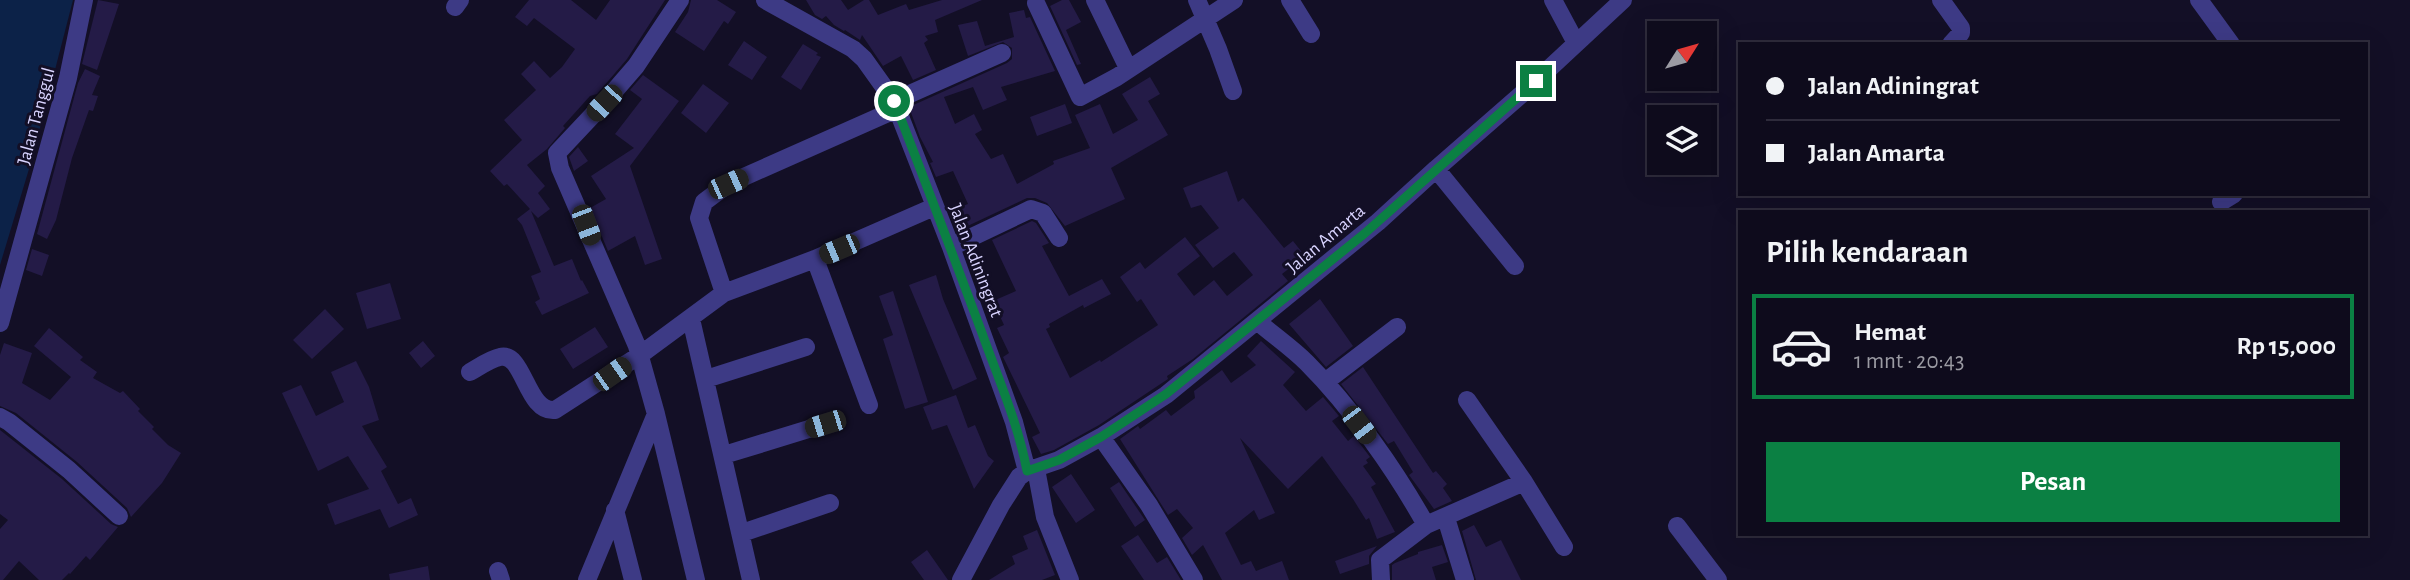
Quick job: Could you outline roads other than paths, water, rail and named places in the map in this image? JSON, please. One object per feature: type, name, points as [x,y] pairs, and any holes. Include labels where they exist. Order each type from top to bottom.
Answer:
[{"type":"street","name":"Jalan Tanggul","points":[[0,323],[68,78],[84,0]]},
{"type":"street","points":[[680,0],[636,66],[598,110],[558,149],[556,157],[640,355],[696,580]]},
{"type":"street","name":"Jalan Adiningrat","points":[[765,0],[853,49],[864,59],[895,105],[951,247],[1032,470],[1045,517],[1070,580]]},
{"type":"street","points":[[1095,0],[1128,68]]},
{"type":"street","points":[[1197,0],[1233,91]]},
{"type":"street","points":[[1037,3],[1078,96],[1081,97],[1117,77],[1234,0]]},
{"type":"street","points":[[1290,0],[1311,34]]},
{"type":"street","points":[[1553,0],[1576,43]]},
{"type":"street","name":"Jalan Amarta","points":[[1032,470],[1059,460],[1101,437],[1166,394],[1378,222],[1623,0]]},
{"type":"street","points":[[1941,0],[1961,28],[1961,33],[1953,42]]},
{"type":"street","points":[[2199,0],[2230,42]]},
{"type":"street","points":[[724,293],[699,218],[704,202],[728,184],[1002,53]]},
{"type":"street","points":[[1436,169],[1515,266]]},
{"type":"street","points":[[470,372],[500,356],[507,357],[514,362],[536,400],[544,409],[551,411],[640,355],[724,293],[815,259],[934,207]]},
{"type":"street","points":[[951,247],[1031,209],[1043,213],[1059,238]]},
{"type":"street","points":[[815,259],[869,405]]},
{"type":"street","points":[[691,319],[751,580]]},
{"type":"street","points":[[1257,321],[1325,382],[1391,468],[1426,526]]},
{"type":"street","points":[[1325,382],[1397,327]]},
{"type":"street","points":[[706,379],[806,347]]},
{"type":"street","points":[[1467,400],[1524,482],[1564,548]]},
{"type":"street","points":[[587,580],[656,414]]},
{"type":"street","points":[[0,417],[69,470],[119,516]]},
{"type":"street","points":[[724,455],[825,424]]},
{"type":"street","points":[[1101,437],[1149,505],[1194,580]]},
{"type":"street","points":[[961,580],[1012,486],[1032,470]]},
{"type":"street","points":[[1381,580],[1380,560],[1426,526],[1524,482]]},
{"type":"street","points":[[742,533],[830,503]]},
{"type":"street","points":[[615,510],[633,580]]},
{"type":"street","points":[[1446,518],[1465,580]]},
{"type":"street","points":[[1677,526],[1716,579]]},
{"type":"water","points":[[0,0],[73,0],[32,159],[0,265]]}]
